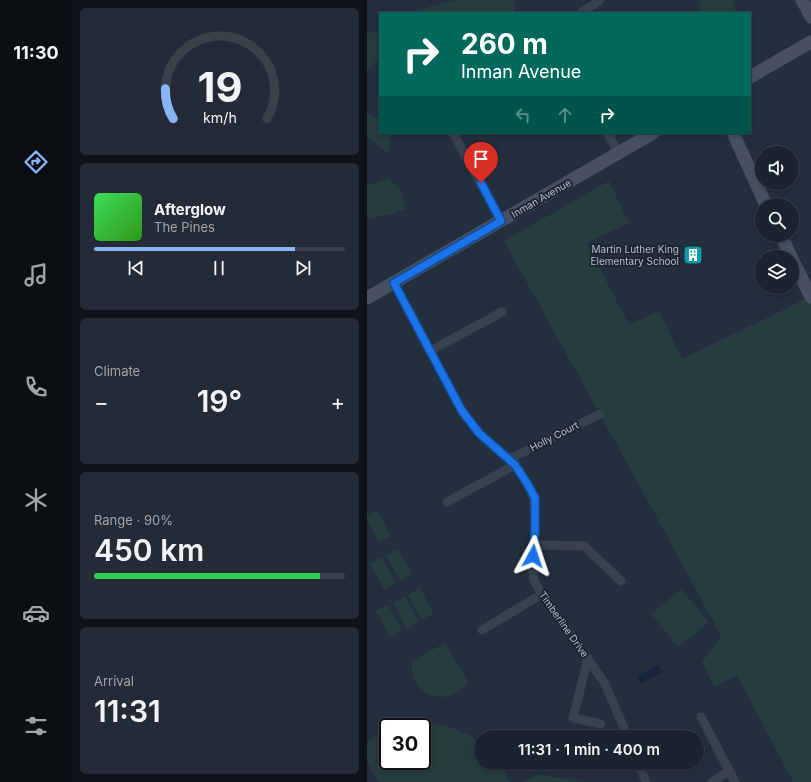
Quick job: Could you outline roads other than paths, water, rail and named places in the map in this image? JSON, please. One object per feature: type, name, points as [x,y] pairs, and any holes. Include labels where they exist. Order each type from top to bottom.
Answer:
[{"type":"main road","points":[[802,0],[811,17]]},
{"type":"main road","points":[[751,76],[811,42]]},
{"type":"main road","name":"Inman Avenue","points":[[367,298],[651,134]]},
{"type":"main road","points":[[733,134],[763,198]]},
{"type":"main road","points":[[799,274],[811,297]]},
{"type":"street","points":[[582,12],[600,0]]},
{"type":"street","points":[[454,134],[501,221]]},
{"type":"street","points":[[608,134],[618,153]]},
{"type":"street","name":"Timberline Drive","points":[[394,283],[462,411],[479,433],[512,462],[527,483],[535,498],[535,532],[532,566],[534,581],[604,682],[625,730]]},
{"type":"street","points":[[430,351],[502,312]]},
{"type":"street","name":"Holly Court","points":[[447,502],[512,462],[600,414]]},
{"type":"street","points":[[534,545],[584,546],[621,580]]},
{"type":"street","points":[[482,630],[542,594]]},
{"type":"street","points":[[588,658],[573,718],[601,724]]},
{"type":"street","points":[[701,716],[728,772],[735,782]]},
{"type":"street","points":[[641,770],[644,781]]},
{"type":"street","points":[[712,782],[728,772]]},
{"type":"water","points":[[658,665],[662,672],[641,684],[637,676]]},
{"type":"place","name":"Martin Luther King Elementary School","points":[[693,255]]}]
